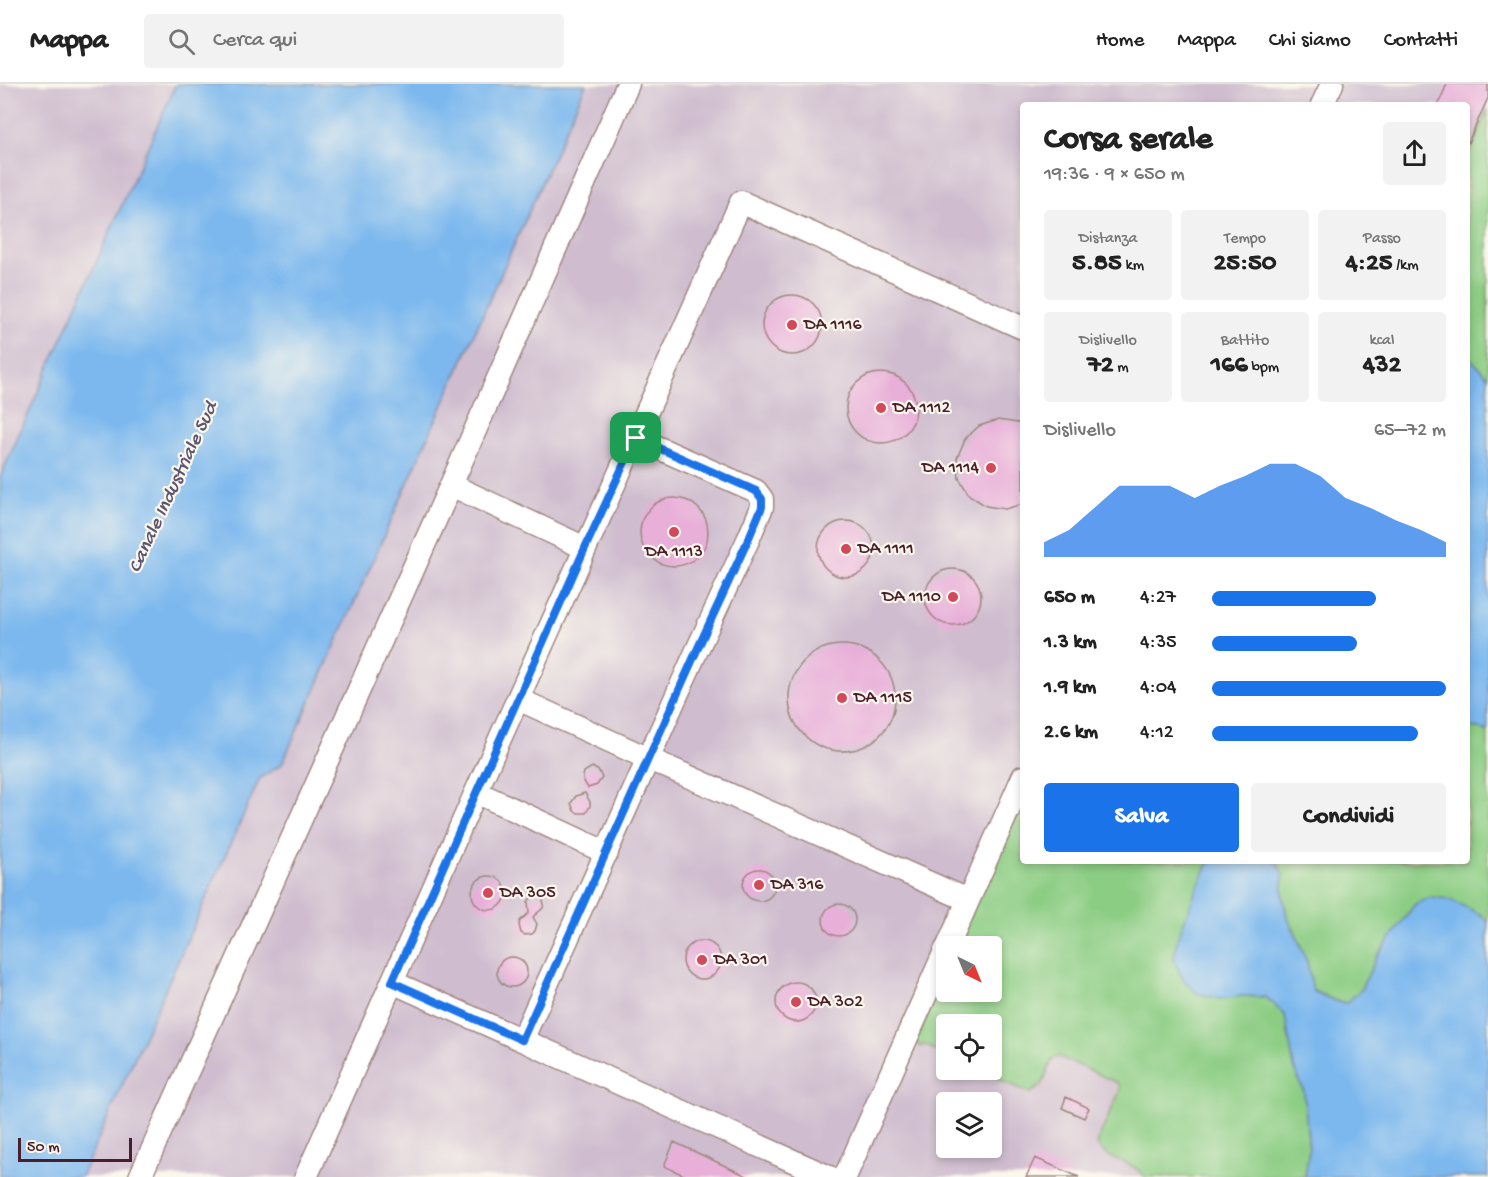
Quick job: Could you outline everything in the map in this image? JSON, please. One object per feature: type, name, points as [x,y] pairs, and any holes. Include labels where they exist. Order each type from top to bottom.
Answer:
[{"type":"lane","points":[[141,1177],[628,84]]},
{"type":"lane","points":[[1324,102],[1332,84]]},
{"type":"lane","points":[[306,1177],[741,202],[1020,327]]},
{"type":"lane","points":[[522,1040],[762,507],[762,499],[756,491],[636,438]]},
{"type":"lane","points":[[451,485],[585,548]]},
{"type":"lane","points":[[518,699],[968,900]]},
{"type":"lane","points":[[952,936],[1020,784]]},
{"type":"lane","points":[[477,792],[607,853]]},
{"type":"lane","points":[[845,1177],[936,973]]},
{"type":"lane","points":[[392,982],[829,1177]]},
{"type":"shaded area","points":[[0,84],[176,84],[0,477]]},
{"type":"shaded area","points":[[586,84],[1488,84],[1488,1177],[81,1177],[260,778],[282,764]]},
{"type":"green space","points":[[1488,109],[1488,377],[1470,358],[1470,152]]},
{"type":"green space","points":[[1470,727],[1488,731],[1488,922],[1480,914],[1415,904],[1378,956],[1360,991],[1346,1003],[1335,1001],[1313,991],[1307,962],[1287,917],[1283,896],[1283,875],[1275,864],[1470,864]]},
{"type":"green space","points":[[1020,804],[1020,864],[1208,864],[1177,940],[1220,999],[1241,996],[1266,997],[1285,1015],[1294,1067],[1304,1092],[1309,1150],[1305,1177],[1144,1177],[1134,1167],[1101,1150],[1097,1144],[1120,1090],[1118,1083],[1058,1056],[1052,1060],[1041,1087],[1037,1086],[1037,1089],[1030,1093],[1001,1080],[1002,1014],[936,1014],[936,1050],[923,1044],[921,1047],[916,1042],[936,992],[936,1002],[1002,1002],[1002,936],[960,936]]},
{"type":"water","name":"Canale Industriale Sud","points":[[176,84],[586,84],[282,764],[260,778],[81,1177],[0,1177],[0,477]]},
{"type":"water","points":[[1470,358],[1488,377],[1488,731],[1470,727]]},
{"type":"water","points":[[1208,864],[1278,864],[1283,875],[1283,896],[1287,917],[1307,962],[1313,991],[1335,1001],[1346,1003],[1360,991],[1378,955],[1415,904],[1431,897],[1449,899],[1480,914],[1488,922],[1488,1177],[1305,1177],[1309,1150],[1304,1092],[1294,1067],[1285,1015],[1266,997],[1241,996],[1220,999],[1197,993],[1183,979],[1174,960],[1177,940]]},
{"type":"building","points":[[1447,84],[1488,84],[1488,98],[1470,138],[1470,102],[1439,102]]},
{"type":"building","name":"DA 1116","points":[[792,295],[813,304],[822,325],[813,346],[792,355],[771,346],[762,325],[771,304]]},
{"type":"building","name":"DA 1112","points":[[881,373],[894,376],[906,383],[913,395],[916,408],[913,421],[906,433],[894,440],[881,443],[868,440],[856,433],[849,421],[846,408],[849,395],[856,383],[868,376]]},
{"type":"building","name":"DA 1114","points":[[998,420],[1020,424],[1020,505],[1005,509],[986,506],[969,495],[959,478],[957,458],[965,439],[979,426]]},
{"type":"building","name":"DA 1113","points":[[674,498],[687,501],[698,508],[705,519],[708,532],[705,545],[698,556],[687,563],[674,566],[661,563],[650,556],[643,545],[640,532],[643,519],[650,508],[661,501]]},
{"type":"building","name":"DA 1111","points":[[841,521],[851,521],[866,529],[872,538],[874,549],[872,560],[866,569],[851,577],[841,577],[830,572],[823,565],[818,554],[818,544],[823,533],[830,526]]},
{"type":"building","name":"DA 1110","points":[[953,569],[964,571],[973,577],[979,586],[981,597],[979,608],[973,617],[964,623],[953,625],[942,623],[933,617],[927,608],[925,597],[927,586],[933,577],[942,571]]},
{"type":"building","name":"DA 1115","points":[[842,645],[862,649],[879,661],[891,678],[895,698],[891,718],[879,735],[862,747],[842,751],[822,747],[805,735],[793,718],[789,698],[793,678],[805,661],[822,649]]},
{"type":"building","points":[[592,767],[599,771],[602,778],[597,785],[588,788],[583,776],[584,772]]},
{"type":"building","points":[[585,793],[590,806],[586,813],[578,813],[574,811],[571,803],[576,796]]},
{"type":"building","name":"DA 316","points":[[759,869],[770,874],[775,885],[770,896],[759,901],[748,896],[743,885],[748,874]]},
{"type":"building","name":"DA 305","points":[[489,876],[501,881],[506,893],[501,905],[489,910],[477,905],[472,893],[477,881]]},
{"type":"building","points":[[536,895],[542,898],[543,908],[533,917],[537,924],[535,931],[525,935],[521,933],[520,921],[529,913],[528,902]]},
{"type":"building","points":[[839,904],[850,909],[855,920],[850,931],[839,936],[828,931],[823,920],[828,909]]},
{"type":"building","name":"DA 301","points":[[702,941],[715,947],[721,960],[715,973],[702,979],[689,973],[683,960],[689,947]]},
{"type":"building","points":[[512,957],[523,961],[527,972],[523,983],[512,987],[501,983],[497,972],[501,961]]},
{"type":"building","name":"DA 302","points":[[796,982],[810,988],[816,1002],[810,1016],[796,1022],[782,1016],[776,1002],[782,988]]},
{"type":"building","points":[[1066,1097],[1089,1108],[1084,1118],[1062,1108]]},
{"type":"building","points":[[674,1142],[749,1177],[688,1177],[664,1166]]},
{"type":"building","points":[[1035,1158],[1079,1177],[1026,1177]]},
{"type":"place","name":"DA 1116","points":[[792,325]]},
{"type":"place","name":"DA 1112","points":[[881,408]]},
{"type":"place","name":"DA 1114","points":[[991,468]]},
{"type":"place","name":"DA 1113","points":[[674,532]]},
{"type":"place","name":"DA 1111","points":[[846,549]]},
{"type":"place","name":"DA 1110","points":[[953,597]]},
{"type":"place","name":"DA 1115","points":[[842,698]]},
{"type":"place","name":"DA 316","points":[[759,885]]},
{"type":"place","name":"DA 305","points":[[488,893]]},
{"type":"place","name":"DA 301","points":[[702,960]]},
{"type":"place","name":"DA 302","points":[[796,1002]]},
{"type":"route","points":[[636,438],[756,491],[762,499],[762,507],[522,1040],[392,982],[636,438]]}]
